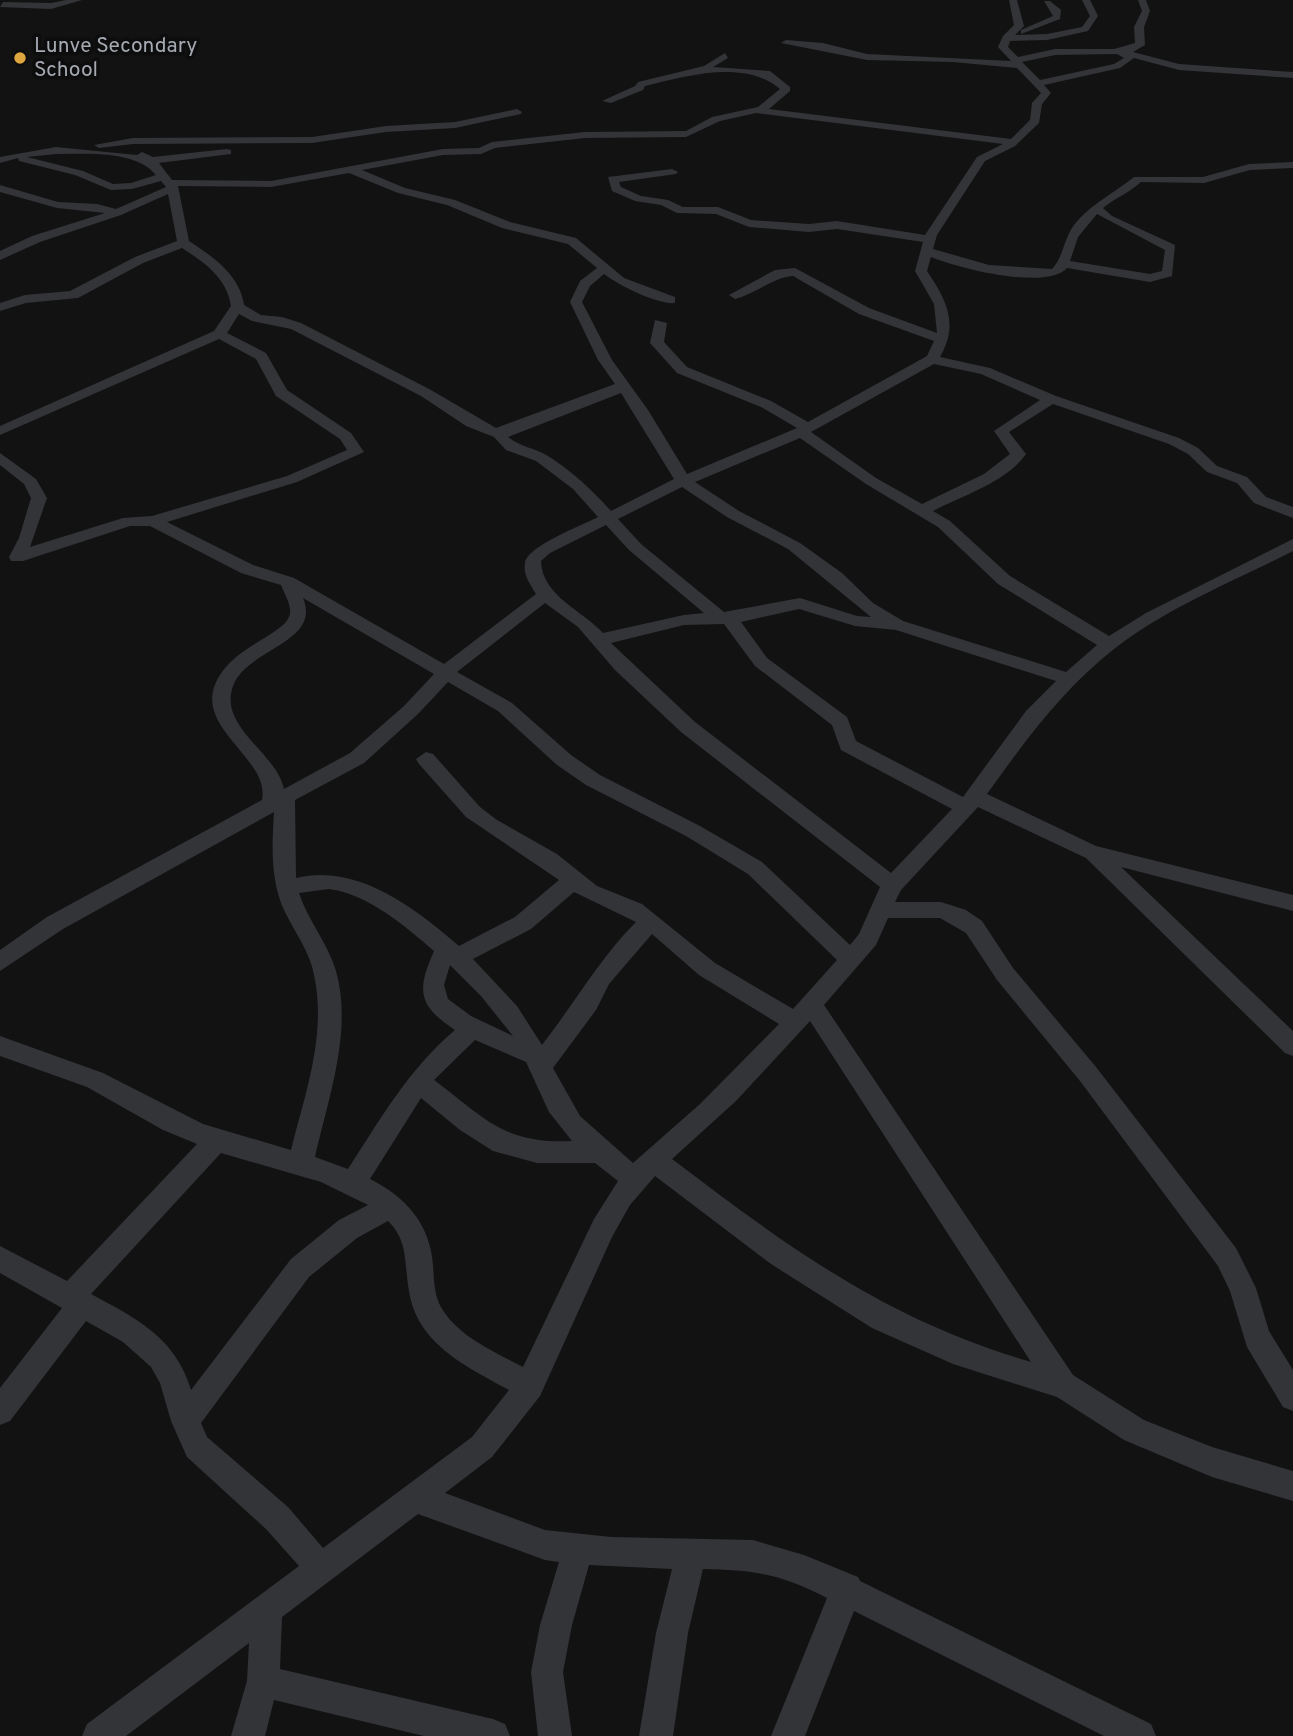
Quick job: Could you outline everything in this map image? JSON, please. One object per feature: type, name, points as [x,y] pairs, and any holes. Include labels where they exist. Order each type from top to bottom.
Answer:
[{"type":"street","points":[[1,17],[4,3],[51,6],[78,0]]},
{"type":"street","points":[[1007,36],[1047,37],[1085,29],[1094,16],[1086,0]]},
{"type":"street","points":[[1126,52],[1141,43],[1139,27],[1146,11],[1142,0]]},
{"type":"street","points":[[1007,36],[1030,30],[1057,17],[1058,12],[1046,2]]},
{"type":"street","points":[[892,885],[688,727],[621,666],[576,616],[545,595],[533,573],[533,560],[544,550],[683,481],[804,430],[932,359],[943,340],[946,316],[921,271],[928,244],[981,159],[1013,142],[1037,118],[1037,103],[1046,93],[1003,47],[1007,36],[1019,26],[1019,5]]},
{"type":"street","points":[[786,43],[822,46],[867,57],[1016,63],[1055,52],[1126,52],[1179,67],[1293,75]]},
{"type":"street","points":[[1037,84],[1110,68],[1128,60],[1126,52]]},
{"type":"street","points":[[607,101],[638,89],[642,84],[706,68],[725,56]]},
{"type":"street","points":[[706,68],[716,72],[771,75],[786,89],[761,110]]},
{"type":"street","points":[[10,156],[79,173],[111,187],[169,183],[261,185],[443,152],[481,151],[492,145],[585,135],[686,134],[697,131],[714,120],[761,110],[1013,142]]},
{"type":"street","points":[[99,145],[133,141],[308,140],[386,129],[455,125],[517,112]]},
{"type":"street","points":[[0,430],[219,334],[238,306],[236,293],[212,261],[183,243],[169,183],[151,161],[138,153],[99,145],[50,140],[10,156]]},
{"type":"street","points":[[10,156],[34,150],[98,153],[151,161],[295,144],[326,145]]},
{"type":"street","points":[[672,172],[612,179],[617,189],[642,200],[664,202],[681,211],[718,210],[749,223],[809,228],[837,225],[928,244],[936,256],[965,265],[1049,274],[1059,271],[1074,233],[1097,208],[1141,178],[1204,180],[1245,168],[1293,165]]},
{"type":"street","points":[[347,168],[402,191],[451,202],[506,225],[572,241],[620,281],[670,300]]},
{"type":"street","points":[[0,256],[36,239],[117,212],[169,183]]},
{"type":"street","points":[[0,188],[57,205],[97,207],[117,212]]},
{"type":"street","points":[[1063,264],[1150,278],[1168,273],[1171,248],[1108,218],[1097,208]]},
{"type":"street","points":[[0,307],[25,299],[73,295],[139,260],[183,243]]},
{"type":"street","points":[[605,268],[584,284],[575,300],[621,386],[641,410],[683,481],[733,514],[794,546],[836,577],[867,607],[897,625]]},
{"type":"street","points":[[735,295],[752,290],[779,273],[795,272],[864,311],[943,340]]},
{"type":"street","points":[[238,306],[257,321],[295,325],[333,348],[425,393],[484,430],[501,434],[613,392],[621,386]]},
{"type":"street","points":[[660,323],[657,343],[679,368],[766,404],[871,481],[953,531],[986,566],[1004,580],[1109,644]]},
{"type":"street","points":[[0,567],[17,556],[129,521],[153,521],[292,479],[333,459],[356,452],[346,436],[281,393],[261,356],[219,334]]},
{"type":"street","points":[[932,359],[993,374],[1051,399],[1187,447],[1212,469],[1242,480],[1260,500],[1293,513]]},
{"type":"street","points":[[922,510],[985,479],[1016,457],[1018,454],[1000,434],[1001,431],[1051,399]]},
{"type":"street","points":[[501,434],[500,438],[505,444],[541,458],[579,486],[635,547],[725,618],[761,662],[840,722],[848,745],[971,802],[1091,852],[1293,903]]},
{"type":"street","points":[[0,458],[31,482],[39,498],[27,538],[17,556]]},
{"type":"street","points":[[153,521],[247,569],[288,582],[522,720],[564,760],[593,780],[694,831],[755,868],[851,960]]},
{"type":"street","points":[[99,1736],[482,1447],[507,1422],[530,1386],[594,1246],[645,1169],[709,1111],[851,960],[868,939],[892,885],[971,802],[1033,716],[1069,679],[1109,644],[1224,578],[1293,544]]},
{"type":"street","points":[[288,582],[300,611],[299,619],[239,665],[223,689],[220,702],[227,724],[272,779],[278,801],[287,888],[293,906],[322,957],[329,1018],[323,1068],[300,1166]]},
{"type":"street","points":[[0,962],[55,923],[116,888],[357,758],[411,710],[444,672],[545,595]]},
{"type":"street","points":[[599,640],[684,620],[725,618],[800,603],[855,621],[897,625],[1069,679]]},
{"type":"street","points":[[426,759],[473,811],[550,860],[572,881],[651,921],[707,968],[803,1012],[1063,1385]]},
{"type":"street","points":[[1091,852],[1293,1046]]},
{"type":"street","points":[[287,888],[321,881],[346,884],[394,906],[451,953],[524,1033],[564,1113],[599,1152]]},
{"type":"street","points":[[537,1060],[473,1028],[442,1008],[434,998],[433,986],[451,953],[523,923],[572,881]]},
{"type":"street","points":[[881,910],[941,910],[958,916],[983,937],[1011,982],[1088,1074],[1227,1257],[1243,1289],[1257,1337],[1293,1397]]},
{"type":"street","points":[[537,1060],[588,1003],[600,978],[623,949],[651,921]]},
{"type":"street","points":[[352,1185],[418,1082],[434,1062],[473,1028]]},
{"type":"street","points":[[0,1046],[93,1079],[169,1122],[371,1192],[407,1220],[416,1238],[426,1307],[439,1328],[455,1341],[530,1386]]},
{"type":"street","points":[[418,1082],[500,1142],[519,1149],[555,1154],[599,1152],[645,1169],[727,1216],[857,1304],[915,1334],[985,1363],[1063,1385],[1133,1430],[1212,1462],[1293,1486]]},
{"type":"street","points":[[0,1411],[76,1301],[217,1140]]},
{"type":"street","points":[[185,1421],[300,1268],[348,1229],[391,1206]]},
{"type":"street","points":[[0,1259],[133,1332],[161,1357],[173,1378],[185,1421],[197,1447],[276,1518],[320,1567]]},
{"type":"street","points":[[414,1497],[545,1545],[753,1555],[804,1570],[846,1588],[1008,1673],[1139,1736]]},
{"type":"street","points":[[555,1736],[547,1672],[556,1625],[579,1548]]},
{"type":"street","points":[[656,1736],[672,1633],[691,1554]]},
{"type":"street","points":[[788,1736],[846,1588]]},
{"type":"street","points":[[248,1736],[263,1681],[267,1608]]},
{"type":"street","points":[[263,1681],[493,1736]]},
{"type":"place","name":"Lunve Secondary School","points":[[20,58]]}]
